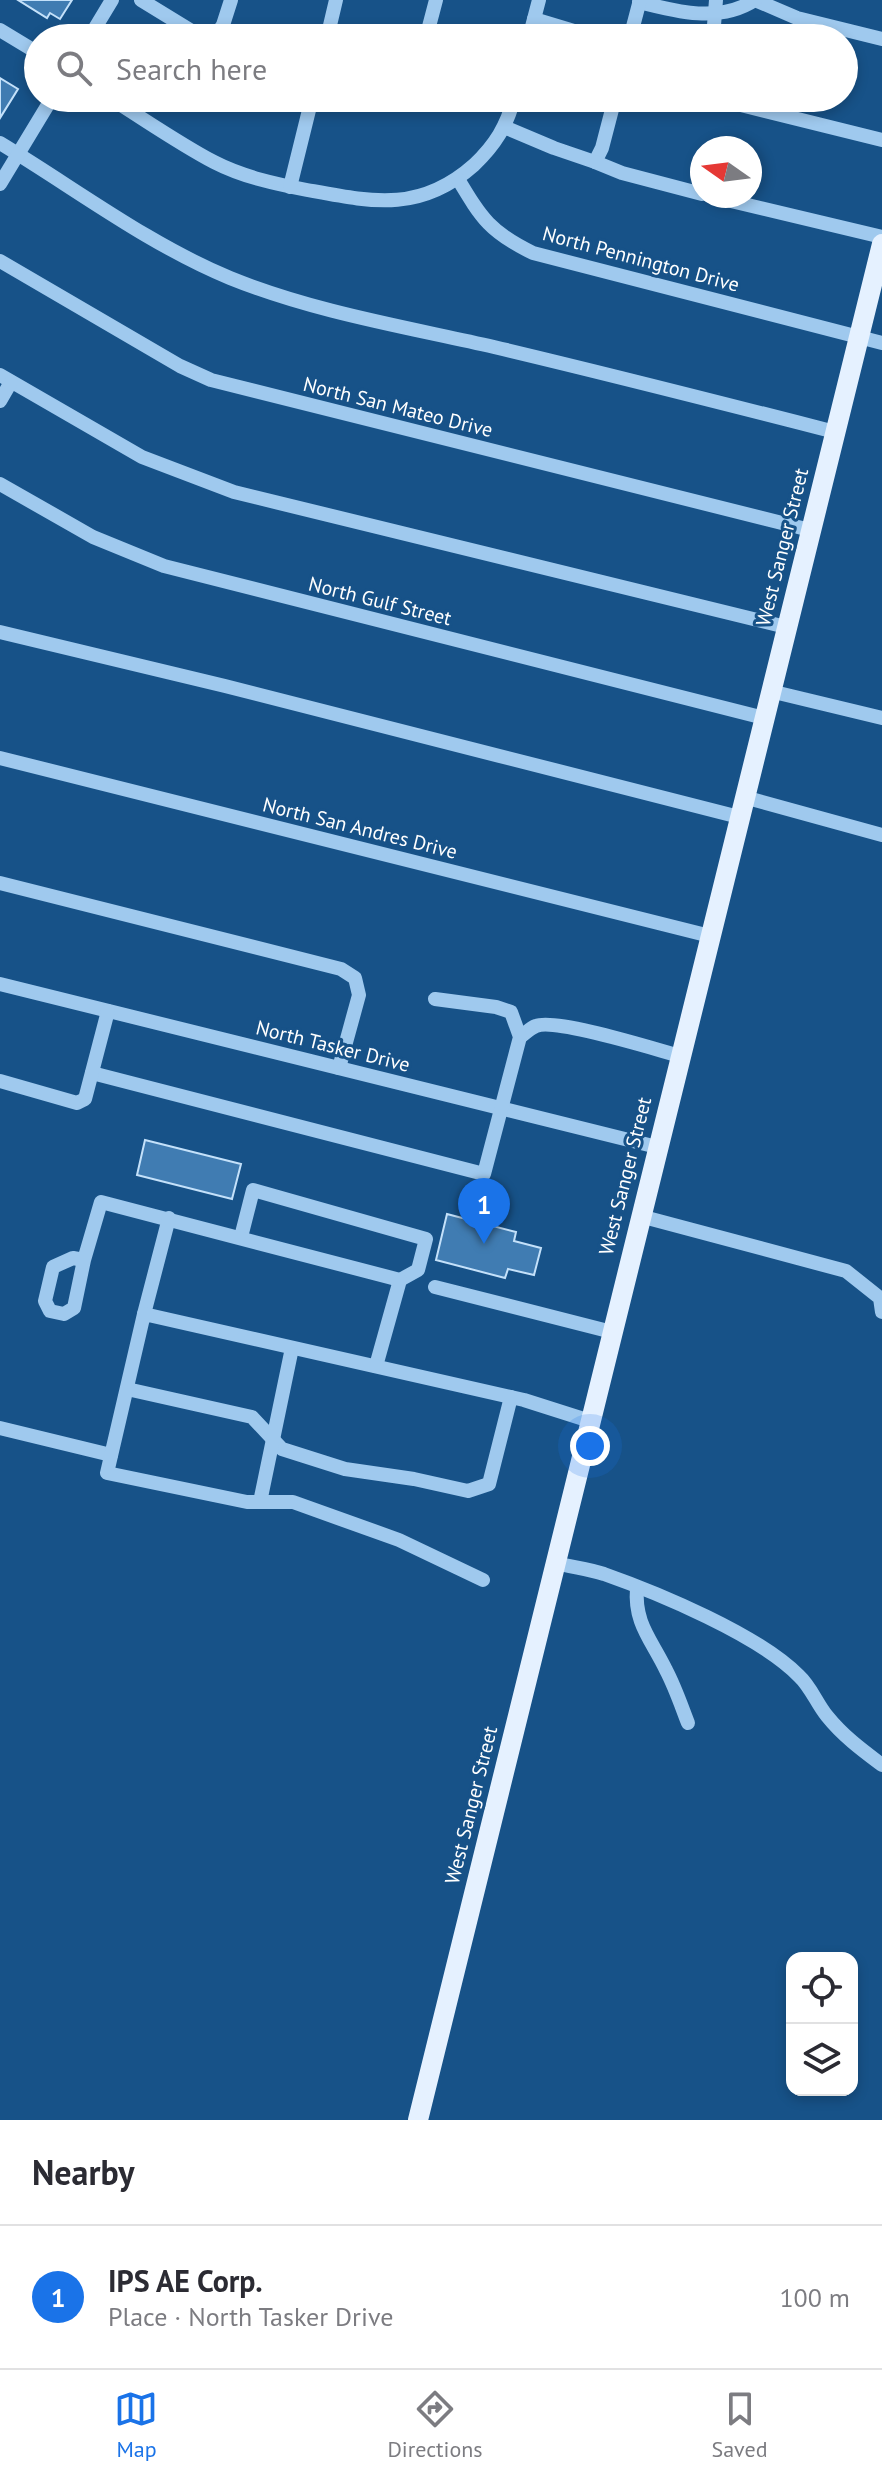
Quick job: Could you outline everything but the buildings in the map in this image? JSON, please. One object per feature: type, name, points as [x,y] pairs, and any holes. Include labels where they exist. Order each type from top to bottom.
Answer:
[{"type":"main road","name":"West Sanger Street","points":[[418,2120],[882,244]]},
{"type":"street","points":[[97,24],[112,0]]},
{"type":"street","points":[[141,0],[180,24]]},
{"type":"street","points":[[223,24],[231,0]]},
{"type":"street","points":[[330,24],[336,0]]},
{"type":"street","points":[[430,24],[436,0]]},
{"type":"street","points":[[533,24],[539,0]]},
{"type":"street","points":[[634,24],[640,1],[670,10],[715,7],[741,10],[755,0],[797,18],[821,24]]},
{"type":"street","points":[[534,19],[551,24]]},
{"type":"street","points":[[0,30],[24,45]]},
{"type":"street","points":[[858,33],[882,39]]},
{"type":"street","points":[[0,184],[44,112]]},
{"type":"street","points":[[133,112],[215,163],[248,176],[360,200],[384,201],[432,193],[458,179],[498,140],[509,112]]},
{"type":"street","points":[[290,187],[309,112]]},
{"type":"street","points":[[595,162],[611,112]]},
{"type":"street","points":[[769,112],[882,140]]},
{"type":"street","points":[[504,127],[622,173],[690,191]]},
{"type":"street","points":[[0,143],[194,262],[262,289],[332,310],[528,355],[835,432]]},
{"type":"street","name":"North Pennington Drive","points":[[458,179],[477,211],[501,238],[533,253],[882,343]]},
{"type":"street","points":[[760,208],[882,237]]},
{"type":"street","name":"North San Mateo Drive","points":[[0,261],[180,366],[211,380],[810,530]]},
{"type":"street","points":[[0,401],[6,379],[142,457],[234,492],[786,627]]},
{"type":"street","name":"North Gulf Street","points":[[0,484],[93,537],[164,566],[764,718]]},
{"type":"street","points":[[0,632],[741,807],[882,835]]},
{"type":"street","points":[[770,691],[882,718]]},
{"type":"street","name":"North San Andres Drive","points":[[0,758],[710,936]]},
{"type":"street","points":[[0,883],[341,969],[355,978],[359,995],[339,1068]]},
{"type":"street","name":"North Tasker Drive","points":[[0,984],[657,1147]]},
{"type":"street","points":[[92,1073],[484,1174],[520,1037],[511,1012],[435,999]]},
{"type":"street","points":[[0,1081],[77,1103],[85,1099],[108,1011]]},
{"type":"street","points":[[520,1037],[535,1026],[546,1024],[582,1030],[680,1056]]},
{"type":"street","points":[[84,1260],[101,1202],[400,1280],[418,1270],[426,1239],[253,1190],[241,1237]]},
{"type":"street","points":[[640,1216],[846,1271],[881,1302]]},
{"type":"street","points":[[169,1218],[107,1473],[247,1502],[293,1502],[399,1540],[483,1580]]},
{"type":"street","points":[[376,1366],[400,1280]]},
{"type":"street","points":[[435,1287],[612,1332]]},
{"type":"street","points":[[144,1314],[511,1397],[590,1421]]},
{"type":"street","points":[[260,1502],[292,1348]]},
{"type":"street","points":[[127,1389],[252,1417],[282,1449],[345,1469],[468,1491],[489,1484],[511,1397]]},
{"type":"street","points":[[0,1428],[111,1455]]},
{"type":"street","points":[[556,1563],[601,1573],[637,1588],[727,1628],[775,1655],[801,1677],[826,1715],[853,1744],[882,1765]]},
{"type":"street","points":[[637,1588],[635,1606],[638,1618],[667,1672],[688,1723]]},
{"type":"place","name":"IPS AE Corp.","points":[[484,1244]]}]
